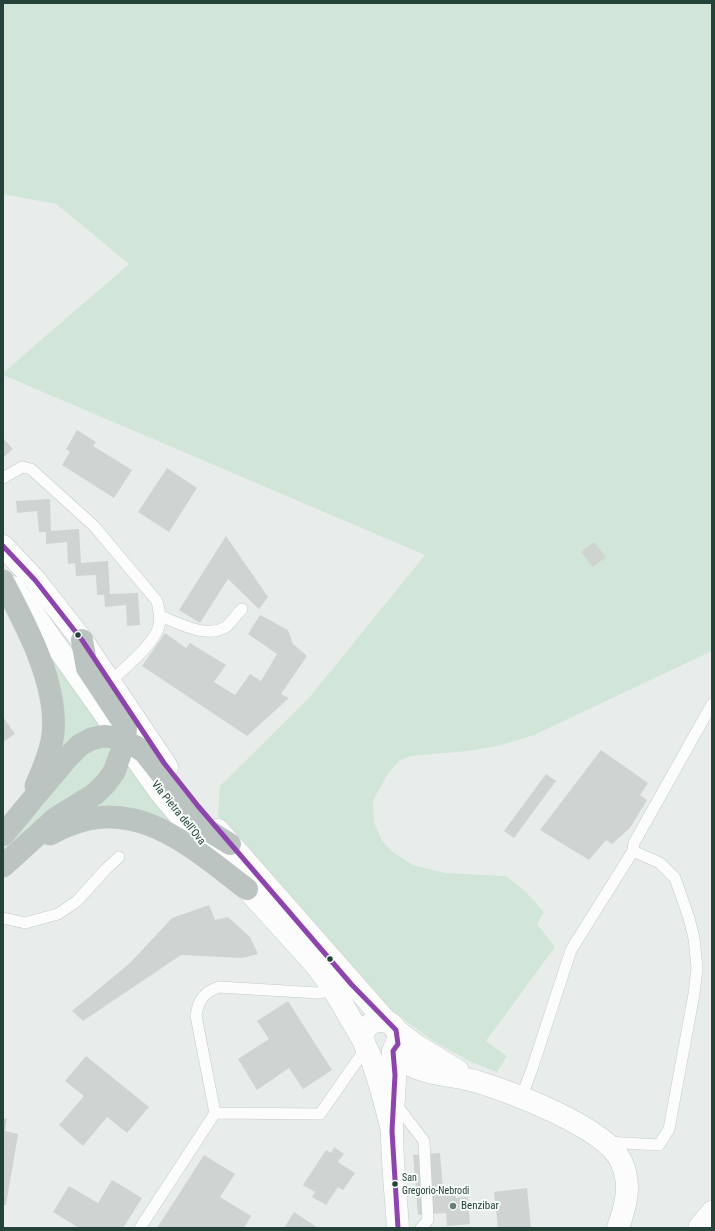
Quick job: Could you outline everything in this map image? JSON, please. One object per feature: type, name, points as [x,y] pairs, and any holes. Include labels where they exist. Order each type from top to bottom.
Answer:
[{"type":"highway","points":[[3,580],[27,629],[52,698],[53,724],[49,754],[24,812]]},
{"type":"highway","points":[[5,864],[56,818],[95,794],[106,783],[114,772],[125,742],[126,727],[87,668],[82,640]]},
{"type":"highway","points":[[3,835],[24,812],[68,757],[80,745],[91,739],[104,736],[113,737],[144,752],[204,828],[230,844]]},
{"type":"highway","points":[[5,864],[43,838],[76,822],[121,817],[140,820],[191,846],[247,889]]},
{"type":"main road","name":"Via Pietra dell'Ova","points":[[3,546],[35,580],[82,640],[164,763],[230,844],[391,1026],[416,1046],[474,1081]]},
{"type":"main road","name":"Via Pietra dell'Ova","points":[[3,576],[33,613],[160,792],[211,853],[247,889],[314,964],[334,990],[366,1046],[379,1079],[392,1131]]},
{"type":"main road","points":[[393,1052],[382,1056],[372,1053],[366,1046],[364,1033],[367,1027],[372,1023],[391,1026],[398,1044],[393,1052],[395,1075],[392,1131],[398,1228]]},
{"type":"main road","points":[[393,1052],[410,1065],[474,1081],[521,1098],[571,1120],[606,1142],[621,1160],[628,1186],[628,1198],[618,1228]]},
{"type":"main road","points":[[699,1228],[712,1212]]},
{"type":"lane","points":[[3,478],[22,467],[31,469],[94,526],[158,601],[160,616],[158,628],[143,650],[110,682]]},
{"type":"lane","points":[[160,616],[201,630],[216,631],[227,626],[242,609]]},
{"type":"lane","points":[[521,1098],[571,950],[633,851],[634,843],[712,704]]},
{"type":"lane","points":[[606,1142],[659,1145],[669,1129],[697,968],[690,918],[675,878],[660,863],[633,851]]},
{"type":"lane","points":[[3,918],[25,923],[58,914],[78,901],[106,869],[119,858]]},
{"type":"lane","points":[[140,1228],[215,1113],[196,1016],[197,1005],[202,997],[211,990],[219,987],[318,992],[334,990]]},
{"type":"lane","points":[[215,1113],[320,1114],[366,1046]]},
{"type":"lane","points":[[394,1100],[424,1141],[428,1220],[421,1228]]},
{"type":"green space","points":[[3,3],[712,3],[712,651],[534,735],[498,746],[468,751],[411,756],[399,761],[387,775],[373,801],[374,822],[382,841],[394,853],[413,865],[445,873],[506,876],[526,892],[544,912],[537,924],[555,947],[486,1041],[507,1056],[497,1072],[471,1062],[433,1041],[384,1005],[218,816],[220,786],[308,699],[425,555],[3,375],[3,373],[129,264],[56,204],[3,194]]},
{"type":"green space","points":[[51,659],[54,660],[100,725],[98,729],[60,751]]},
{"type":"green space","points":[[110,745],[108,762],[97,780],[3,855],[3,849],[43,806],[84,752]]},
{"type":"green space","points":[[128,764],[170,819],[166,823],[79,809]]},
{"type":"building","points":[[77,430],[96,442],[93,446],[132,470],[114,498],[62,465],[70,452],[66,449]]},
{"type":"building","points":[[3,438],[13,449],[3,458]]},
{"type":"building","points":[[167,468],[197,488],[169,532],[138,512]]},
{"type":"building","points":[[50,499],[51,531],[79,529],[81,563],[108,561],[110,594],[138,593],[140,625],[127,626],[126,605],[105,607],[104,595],[97,595],[96,575],[76,576],[75,563],[68,564],[67,542],[46,544],[46,532],[39,532],[37,511],[17,513],[16,501]]},
{"type":"building","points":[[226,536],[268,597],[259,609],[228,579],[200,623],[179,610]]},
{"type":"building","points":[[594,542],[606,557],[593,567],[581,552]]},
{"type":"building","points":[[260,615],[288,630],[293,644],[307,656],[281,694],[289,698],[247,736],[142,666],[165,633],[186,648],[190,643],[226,665],[214,682],[235,695],[250,674],[261,681],[277,654],[248,634]]},
{"type":"building","points":[[3,717],[15,734],[3,742]]},
{"type":"building","points":[[601,750],[648,783],[640,795],[647,800],[630,828],[612,844],[606,840],[589,860],[540,830]]},
{"type":"building","points":[[546,774],[556,781],[514,838],[504,831]]},
{"type":"building","points":[[209,905],[215,920],[228,917],[250,937],[258,954],[242,958],[181,955],[83,1021],[72,1011],[130,963],[172,918]]},
{"type":"building","points":[[288,1001],[332,1070],[303,1089],[289,1068],[257,1090],[238,1059],[269,1039],[257,1021]]},
{"type":"building","points":[[86,1056],[149,1107],[127,1133],[107,1117],[83,1146],[59,1125],[84,1096],[65,1081]]},
{"type":"building","points":[[3,1118],[7,1119],[5,1131],[18,1134],[6,1205],[3,1205]]},
{"type":"building","points":[[334,1147],[344,1154],[338,1162],[355,1173],[343,1190],[338,1187],[326,1205],[312,1197],[315,1192],[303,1185],[326,1150],[331,1153]]},
{"type":"building","points":[[440,1153],[443,1189],[455,1188],[456,1198],[468,1197],[470,1224],[447,1226],[446,1213],[418,1215],[413,1155]]},
{"type":"building","points":[[204,1155],[235,1174],[220,1197],[251,1216],[244,1228],[157,1228]]},
{"type":"building","points":[[112,1180],[142,1198],[123,1228],[79,1228],[53,1212],[69,1186],[98,1203]]},
{"type":"building","points":[[527,1188],[531,1228],[498,1228],[494,1192]]},
{"type":"building","points":[[294,1212],[318,1228],[284,1228]]},
{"type":"transit line","points":[[3,546],[35,580],[82,640],[164,763],[198,806],[352,985],[396,1030],[398,1044],[393,1051],[395,1075],[392,1131],[398,1228]]},
{"type":"place","name":"San Gregorio-Nebrodi","points":[[395,1184]]},
{"type":"place","name":"Benzibar","points":[[453,1206]]}]
